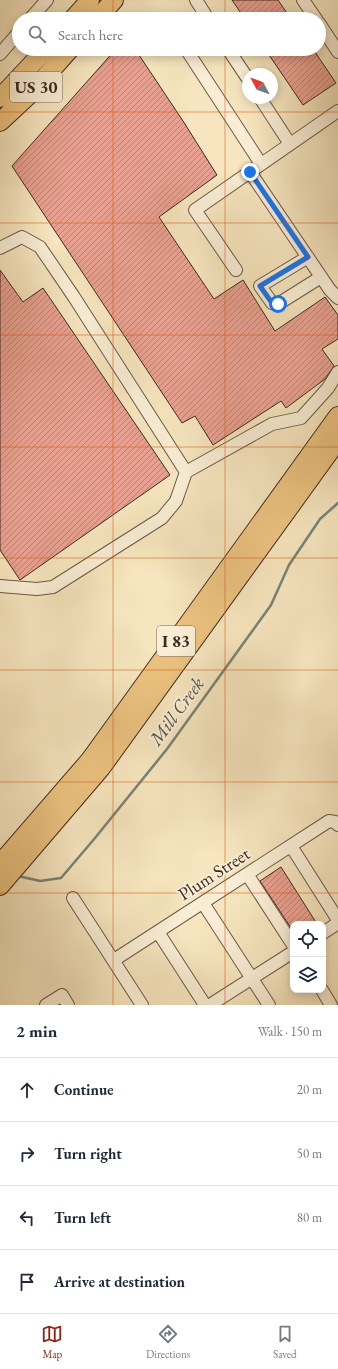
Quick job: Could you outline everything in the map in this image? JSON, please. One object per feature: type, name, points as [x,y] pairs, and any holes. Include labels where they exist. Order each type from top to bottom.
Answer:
[{"type":"highway","points":[[79,12],[90,0]]},
{"type":"highway","points":[[103,12],[114,0]]},
{"type":"highway","name":"US 30","points":[[0,98],[39,56]]},
{"type":"highway","name":"US 30","points":[[0,122],[29,95],[64,56]]},
{"type":"highway","name":"I 83","points":[[0,886],[9,861],[90,760],[338,416]]},
{"type":"highway","name":"I 83","points":[[9,861],[101,768],[338,440]]},
{"type":"street","points":[[36,12],[47,0]]},
{"type":"street","points":[[196,0],[204,12]]},
{"type":"street","points":[[304,0],[312,12]]},
{"type":"street","points":[[326,34],[338,52]]},
{"type":"street","points":[[0,54],[12,40]]},
{"type":"street","points":[[191,56],[261,164]]},
{"type":"street","points":[[233,56],[242,70]]},
{"type":"street","points":[[264,104],[290,144]]},
{"type":"street","points":[[236,270],[195,210],[338,111]]},
{"type":"street","points":[[250,172],[330,290],[338,298]]},
{"type":"street","points":[[0,248],[22,237],[40,247],[74,297],[186,472]]},
{"type":"street","points":[[308,257],[260,286],[272,303],[278,304],[321,277]]},
{"type":"street","points":[[0,586],[37,589],[53,587],[162,518],[176,501],[186,472],[272,424],[301,418],[328,388],[338,372]]},
{"type":"street","name":"Plum Street","points":[[114,960],[329,821],[336,823]]},
{"type":"street","points":[[291,846],[338,920]]},
{"type":"street","points":[[247,874],[290,940]]},
{"type":"street","points":[[73,898],[142,1005]]},
{"type":"street","points":[[203,903],[269,1005]]},
{"type":"street","points":[[326,931],[338,923]]},
{"type":"street","points":[[158,932],[205,1005]]},
{"type":"street","points":[[210,1005],[290,954]]},
{"type":"street","points":[[324,993],[331,1005]]},
{"type":"street","points":[[46,1005],[62,995],[68,1005]]},
{"type":"building","points":[[232,0],[278,0],[286,12],[240,12]]},
{"type":"building","points":[[110,56],[140,56],[217,175],[159,217],[214,299],[243,280],[275,331],[325,297],[338,315],[338,339],[322,349],[334,366],[325,379],[286,408],[281,401],[213,445],[195,416],[182,423],[12,166]]},
{"type":"building","points":[[270,56],[318,56],[336,83],[303,105]]},
{"type":"building","points":[[0,270],[23,302],[43,288],[170,475],[20,580],[0,550]]},
{"type":"building","points":[[281,867],[315,921],[290,921],[290,926],[260,881]]},
{"type":"waterway","name":"Mill Creek","points":[[18,876],[40,881],[61,878],[167,749],[271,605],[289,565],[320,519],[338,503]]},
{"type":"route","points":[[250,172],[308,257],[260,286],[272,303],[278,304]]}]
